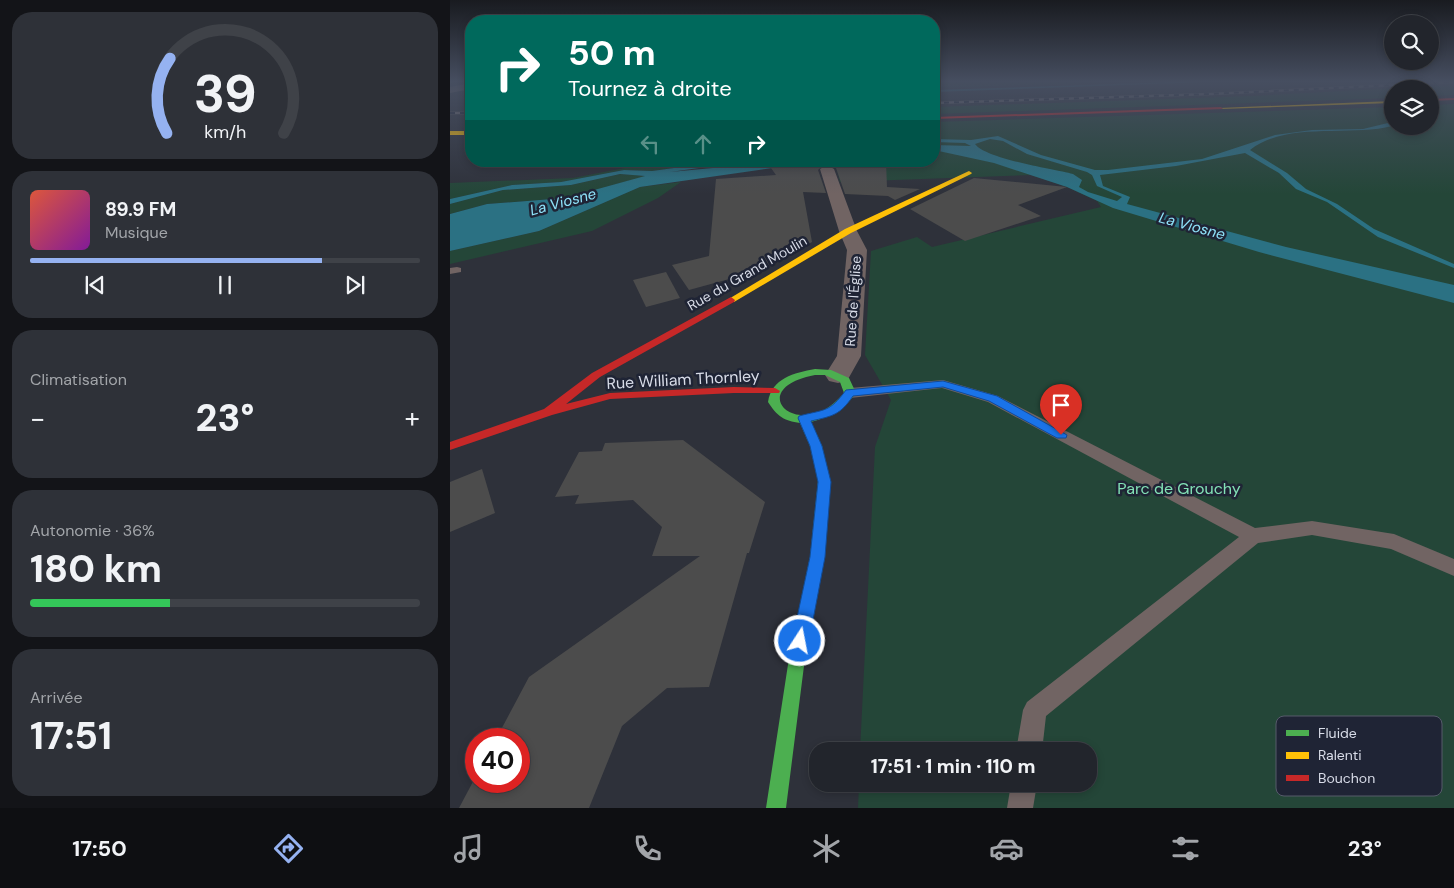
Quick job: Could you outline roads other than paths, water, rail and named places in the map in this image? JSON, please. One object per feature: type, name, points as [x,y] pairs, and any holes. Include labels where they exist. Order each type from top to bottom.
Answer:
[{"type":"street","name":"Rue de l'Église","points":[[827,169],[848,232],[857,250],[849,356],[844,384]]},
{"type":"street","name":"Rue du Grand Moulin","points":[[548,412],[596,375],[711,312],[848,232],[969,173]]},
{"type":"street","points":[[827,372],[844,384],[840,407],[830,413],[804,418],[782,412],[775,406],[773,399],[776,391],[786,381],[803,374],[827,372]]},
{"type":"street","name":"Rue William Thornley","points":[[450,446],[548,412],[610,396],[734,390],[776,391]]},
{"type":"street","points":[[776,808],[797,658],[817,557],[824,482],[816,446],[804,418]]},
{"type":"lane","points":[[844,384],[943,384],[993,399],[1253,536],[1312,528],[1394,542],[1454,568]]},
{"type":"lane","points":[[1030,742],[1035,710],[1236,552],[1253,536]]},
{"type":"lane","points":[[1020,808],[1023,792]]},
{"type":"water","name":"La Viosne","points":[[1384,124],[1384,127],[1375,129],[1319,131],[1281,136],[1265,141],[1250,150],[1287,173],[1306,189],[1337,204],[1374,229],[1454,264],[1454,268],[1378,237],[1327,202],[1296,189],[1279,173],[1245,153],[1176,166],[1100,175],[1103,186],[1130,197],[1127,204],[1286,247],[1454,285],[1454,303],[1259,252],[1113,208],[1067,187],[994,163],[940,151],[940,145],[971,146],[965,143],[940,142],[940,139],[971,140],[998,136],[1041,155],[1095,170],[1108,170],[1202,159],[1275,135],[1312,130],[1363,129]],"holes":[[[990,139],[1003,141],[1027,154],[1092,175],[1097,186],[1122,197],[1117,201],[1088,192],[1079,187],[1082,180],[1073,174],[1006,159],[992,154],[975,144]]]},
{"type":"water","name":"La Viosne","points":[[681,167],[706,167],[670,172],[724,167],[779,167],[640,187],[539,231],[450,251],[450,214],[487,204],[565,198],[645,176],[620,174],[571,185],[503,190],[450,204],[450,199],[512,185],[561,182],[624,170],[652,171]]},
{"type":"park label","name":"Parc de Grouchy","points":[[1179,488]]}]
